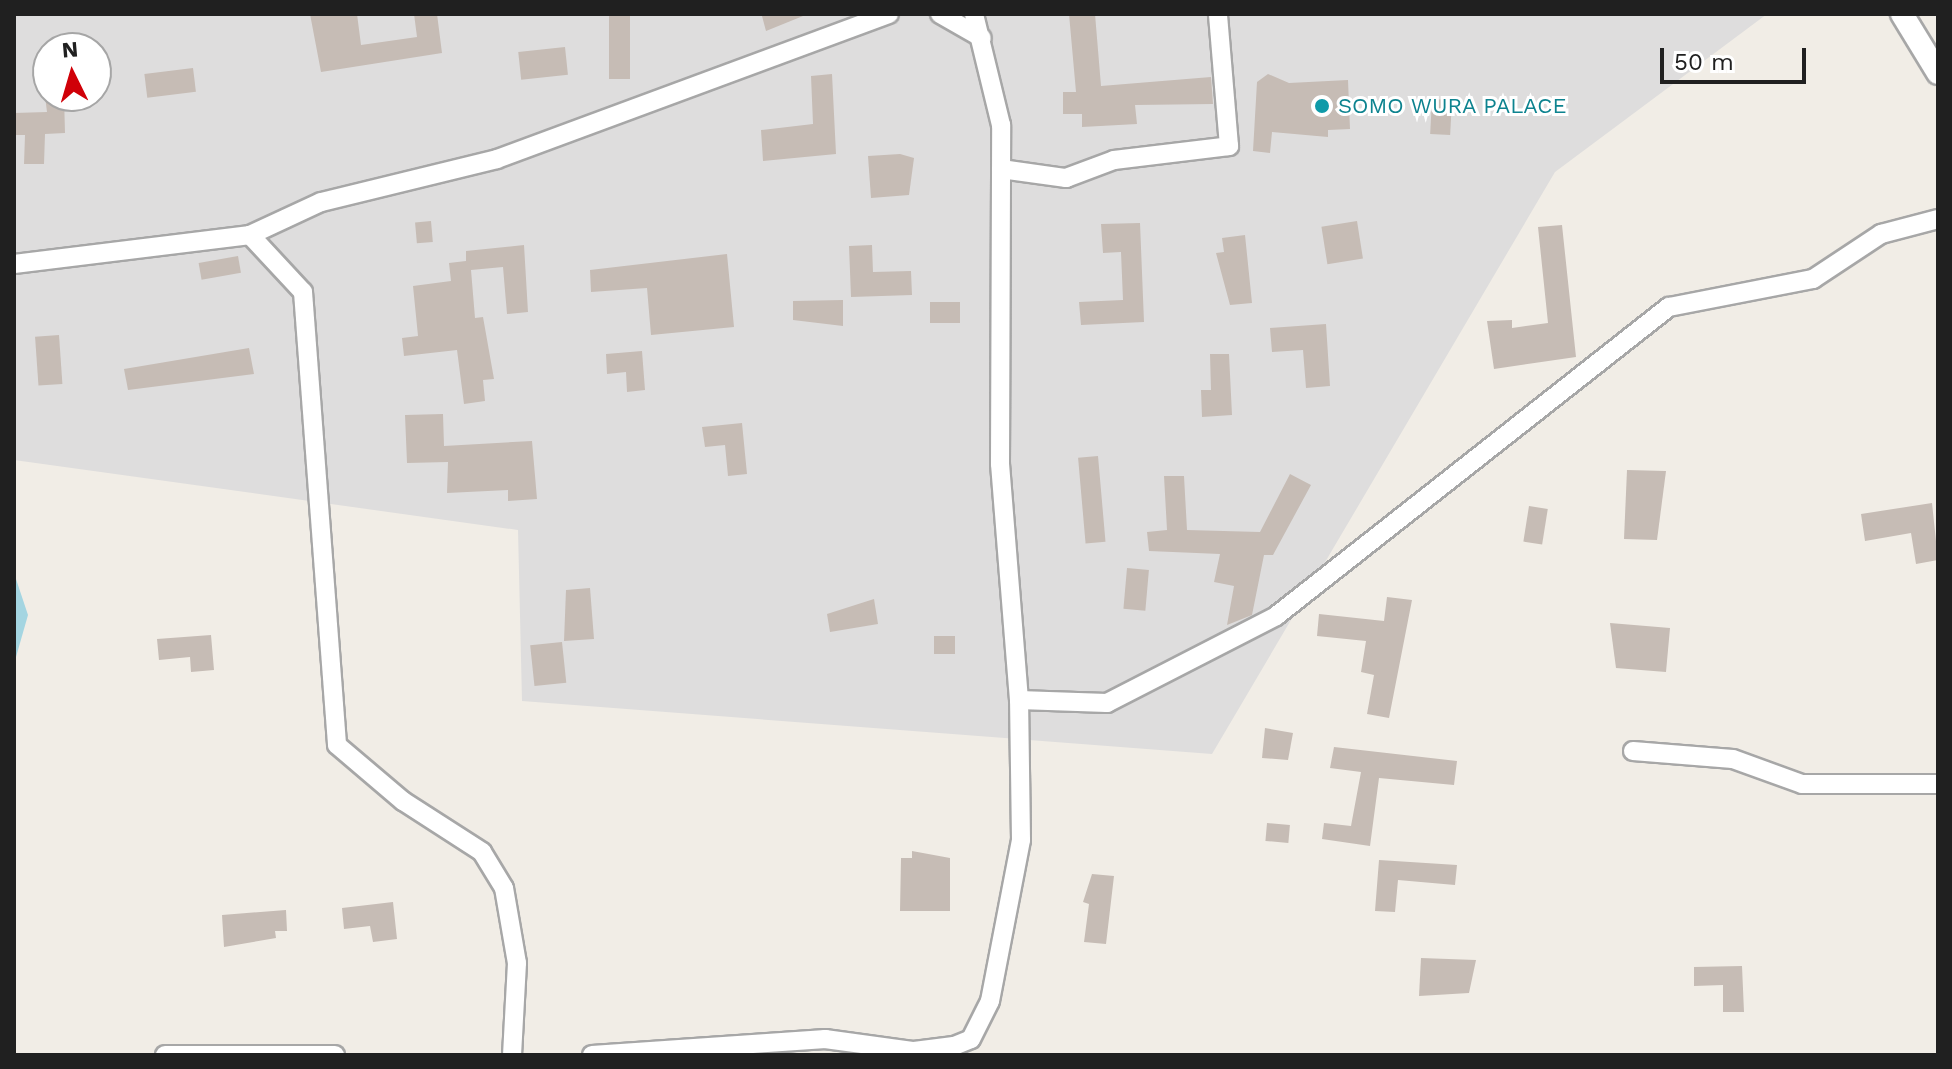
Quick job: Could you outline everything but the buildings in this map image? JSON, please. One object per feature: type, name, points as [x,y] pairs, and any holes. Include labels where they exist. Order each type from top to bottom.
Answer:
[{"type":"street","points":[[14,264],[250,235],[321,202],[497,159],[889,14]]},
{"type":"street","points":[[940,14],[982,38]]},
{"type":"street","points":[[592,1055],[825,1039],[914,1051],[971,1039],[990,1001],[1015,885],[1019,700],[1000,464],[1001,125],[974,14]]},
{"type":"street","points":[[1001,169],[1066,178],[1114,160],[1229,146],[1218,14]]},
{"type":"street","points":[[1902,14],[1938,73]]},
{"type":"street","points":[[1019,700],[1107,703],[1276,616],[1669,307],[1813,279],[1881,234],[1938,219]]},
{"type":"street","points":[[250,235],[303,292],[337,745],[403,801],[482,852],[504,888],[517,963],[512,1055]]},
{"type":"street","points":[[1633,751],[1733,759],[1802,784],[1938,784]]},
{"type":"street","points":[[165,1055],[335,1055]]},
{"type":"shaded area","points":[[14,14],[1767,14],[1555,172],[1212,754],[522,701],[518,530],[14,460]]},
{"type":"water","points":[[14,573],[28,615],[14,664]]},
{"type":"place","name":"SOMO WURA PALACE","points":[[1322,106]]}]
